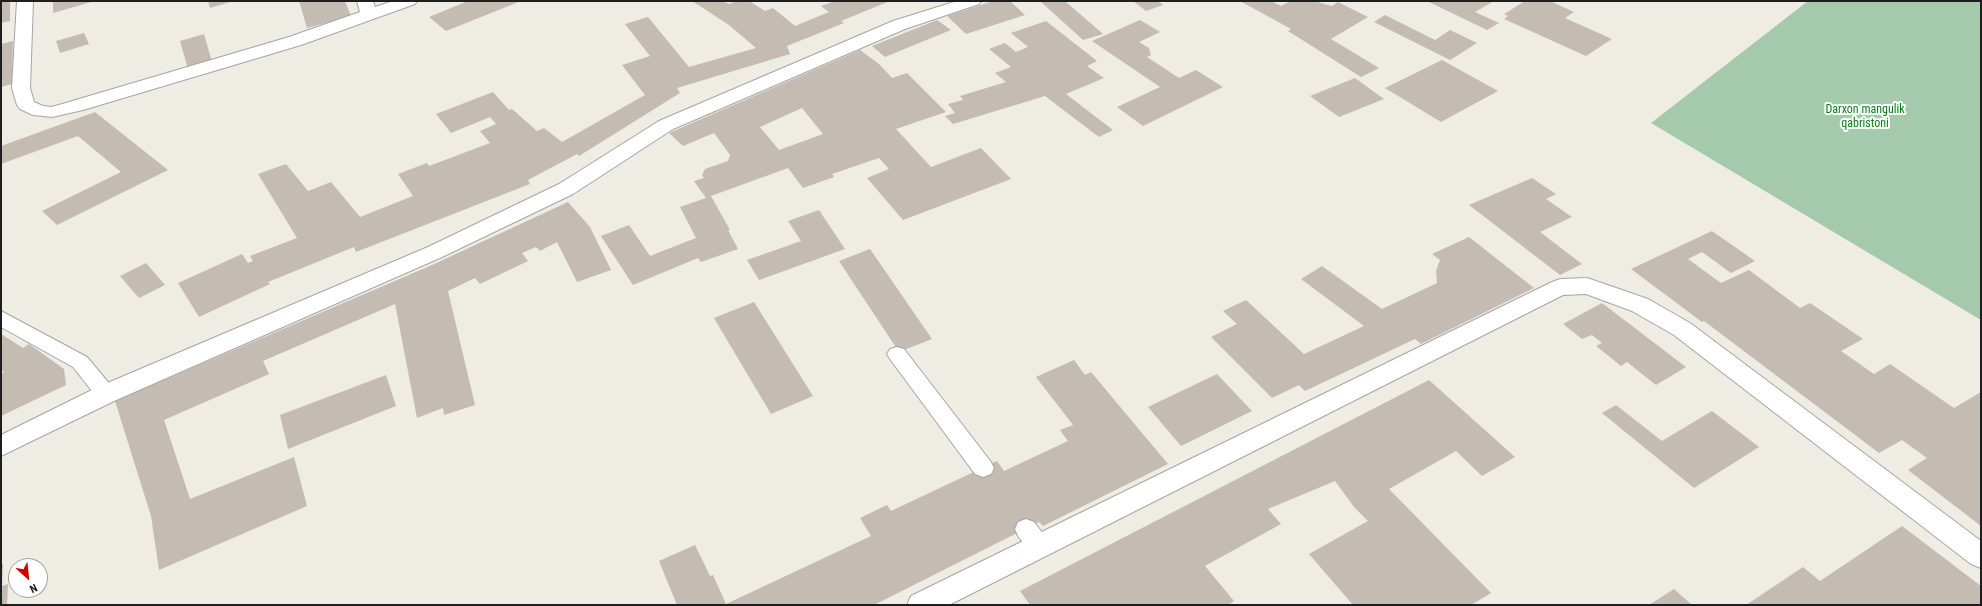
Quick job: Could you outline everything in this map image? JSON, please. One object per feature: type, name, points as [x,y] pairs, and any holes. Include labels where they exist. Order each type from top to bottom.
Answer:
[{"type":"street","points":[[25,1],[21,88],[26,104],[39,111],[52,112],[77,106],[295,41],[367,7],[409,1]]},
{"type":"street","points":[[1,446],[106,394],[435,252],[566,190],[666,125],[899,25],[973,1]]},
{"type":"street","points":[[922,605],[1033,538],[1560,287],[1587,286],[1640,304],[1682,329],[1981,556]]},
{"type":"lane","points":[[1,318],[80,362],[106,394]]},
{"type":"lane","points":[[897,354],[983,468]]},
{"type":"green space","name":"Darxon mangulik qabristoni","points":[[1808,1],[1981,1],[1981,320],[1651,123]]},
{"type":"building","points":[[1,1],[10,1],[10,21],[1,23]]},
{"type":"building","points":[[53,1],[95,1],[53,13]]},
{"type":"building","points":[[208,1],[234,1],[210,8]]},
{"type":"building","points":[[299,1],[345,1],[351,16],[307,28]]},
{"type":"building","points":[[468,1],[521,1],[446,31],[429,17]]},
{"type":"building","points":[[692,1],[722,1],[729,4],[736,1],[749,1],[765,11],[773,8],[795,26],[829,12],[821,6],[835,1],[890,1],[841,21],[844,23],[787,46],[790,54],[677,88],[680,93],[579,156],[577,154],[528,180],[530,184],[356,252],[354,247],[268,282],[270,284],[199,317],[178,283],[242,254],[248,263],[253,261],[250,256],[297,238],[258,174],[286,164],[308,191],[331,182],[360,217],[413,196],[398,174],[427,163],[429,166],[490,143],[480,131],[496,124],[490,117],[451,133],[436,114],[493,92],[509,110],[512,109],[537,131],[544,128],[562,142],[645,95],[622,65],[650,56],[625,24],[648,17],[689,67],[756,48],[729,25]]},
{"type":"building","points":[[993,1],[1010,1],[1025,15],[966,34],[947,16]]},
{"type":"building","points":[[1040,1],[1065,1],[1103,34],[1083,40]]},
{"type":"building","points":[[1133,1],[1158,1],[1163,5],[1146,11]]},
{"type":"building","points":[[1240,1],[1271,1],[1281,6],[1291,1],[1314,1],[1332,6],[1338,2],[1368,17],[1331,39],[1379,68],[1361,77],[1288,31],[1291,29]]},
{"type":"building","points":[[1427,1],[1494,1],[1475,12],[1499,23],[1487,30]]},
{"type":"building","points":[[1525,1],[1550,1],[1574,12],[1565,18],[1612,39],[1586,56],[1504,19],[1508,16],[1504,14]]},
{"type":"building","points":[[1385,15],[1435,40],[1450,30],[1477,43],[1450,60],[1374,22]]},
{"type":"building","points":[[937,20],[951,30],[885,57],[872,46]]},
{"type":"building","points":[[1140,20],[1160,32],[1139,42],[1149,48],[1151,55],[1147,57],[1179,78],[1196,70],[1223,87],[1143,126],[1117,107],[1160,87],[1092,41]]},
{"type":"building","points":[[1046,21],[1097,61],[1087,66],[1104,78],[1066,94],[1113,130],[1099,137],[1045,96],[953,124],[945,116],[955,113],[948,104],[963,100],[960,96],[1006,82],[995,73],[1011,67],[989,49],[1005,43],[1016,52],[1028,47],[1011,33]]},
{"type":"building","points":[[84,33],[89,44],[60,53],[56,41]]},
{"type":"building","points":[[204,34],[212,62],[188,69],[180,41]]},
{"type":"building","points":[[13,41],[12,84],[1,87],[1,44]]},
{"type":"building","points":[[860,50],[879,64],[892,78],[907,73],[946,112],[896,129],[931,167],[981,148],[1011,179],[903,220],[867,178],[889,169],[879,158],[832,174],[834,177],[803,188],[788,168],[711,196],[730,230],[728,230],[738,249],[701,262],[698,258],[633,285],[601,236],[629,225],[650,256],[696,238],[680,207],[706,198],[694,181],[704,178],[702,175],[705,169],[728,161],[730,155],[714,133],[683,146],[669,133]],"holes":[[[802,108],[823,134],[779,150],[760,127]]]},
{"type":"building","points":[[1442,60],[1498,91],[1441,122],[1385,88]]},
{"type":"building","points":[[1355,78],[1384,99],[1339,117],[1310,96]]},
{"type":"building","points":[[95,112],[168,170],[57,225],[42,211],[121,172],[78,136],[1,164],[1,146]]},
{"type":"building","points":[[1532,178],[1556,194],[1546,199],[1572,217],[1540,232],[1582,264],[1560,275],[1469,205]]},
{"type":"building","points":[[568,202],[590,227],[611,270],[577,282],[557,242],[540,251],[536,247],[522,253],[528,261],[480,284],[475,278],[448,291],[475,405],[444,415],[443,408],[417,418],[395,304],[263,361],[269,374],[164,420],[190,499],[294,457],[307,506],[159,570],[151,516],[115,401],[432,265]]},
{"type":"building","points":[[819,210],[845,249],[759,280],[747,260],[801,241],[788,221]]},
{"type":"building","points":[[1712,231],[1755,261],[1731,273],[1702,252],[1688,259],[1721,283],[1749,270],[1800,308],[1810,303],[1863,339],[1841,351],[1874,374],[1890,364],[1954,408],[1981,392],[1981,526],[1908,470],[1927,458],[1902,440],[1879,453],[1704,321],[1702,322],[1631,269]]},
{"type":"building","points":[[1469,237],[1534,288],[1421,344],[1415,339],[1305,391],[1299,385],[1272,398],[1211,337],[1237,324],[1223,311],[1246,300],[1304,354],[1364,326],[1301,279],[1322,266],[1382,309],[1437,283],[1436,271],[1440,260],[1432,254]]},
{"type":"building","points":[[870,249],[932,339],[899,352],[839,261]]},
{"type":"building","points":[[146,263],[165,285],[139,298],[120,276]]},
{"type":"building","points":[[754,302],[813,396],[771,414],[714,318]]},
{"type":"building","points":[[1602,303],[1686,367],[1656,385],[1627,362],[1621,366],[1596,346],[1602,343],[1592,335],[1582,339],[1563,324]]},
{"type":"building","points":[[1,334],[23,348],[29,344],[64,369],[66,385],[1,416],[1,374],[4,372],[1,370]]},
{"type":"building","points":[[1074,360],[1085,375],[1091,372],[1168,464],[1043,526],[1039,522],[874,605],[677,605],[659,561],[695,545],[710,576],[713,575],[726,604],[871,536],[860,518],[887,505],[891,511],[997,461],[1004,471],[1068,441],[1060,430],[1073,425],[1036,377]]},
{"type":"building","points":[[1217,374],[1252,411],[1181,446],[1148,407]]},
{"type":"building","points":[[386,375],[396,406],[288,449],[280,415]]},
{"type":"building","points":[[1429,380],[1515,457],[1482,476],[1456,451],[1389,489],[1491,593],[1471,605],[1353,605],[1309,554],[1368,521],[1354,507],[1335,481],[1268,509],[1281,524],[1205,566],[1234,601],[1228,605],[1030,605],[1020,591]]},
{"type":"building","points":[[1616,405],[1662,441],[1712,411],[1759,447],[1694,488],[1602,413]]},
{"type":"building","points":[[1902,526],[1981,586],[1981,603],[1978,605],[1746,605],[1803,567],[1820,581]]},
{"type":"building","points":[[1,564],[3,564],[2,586],[8,584],[7,605],[1,605]]},
{"type":"building","points":[[1674,589],[1692,605],[1649,605]]}]
